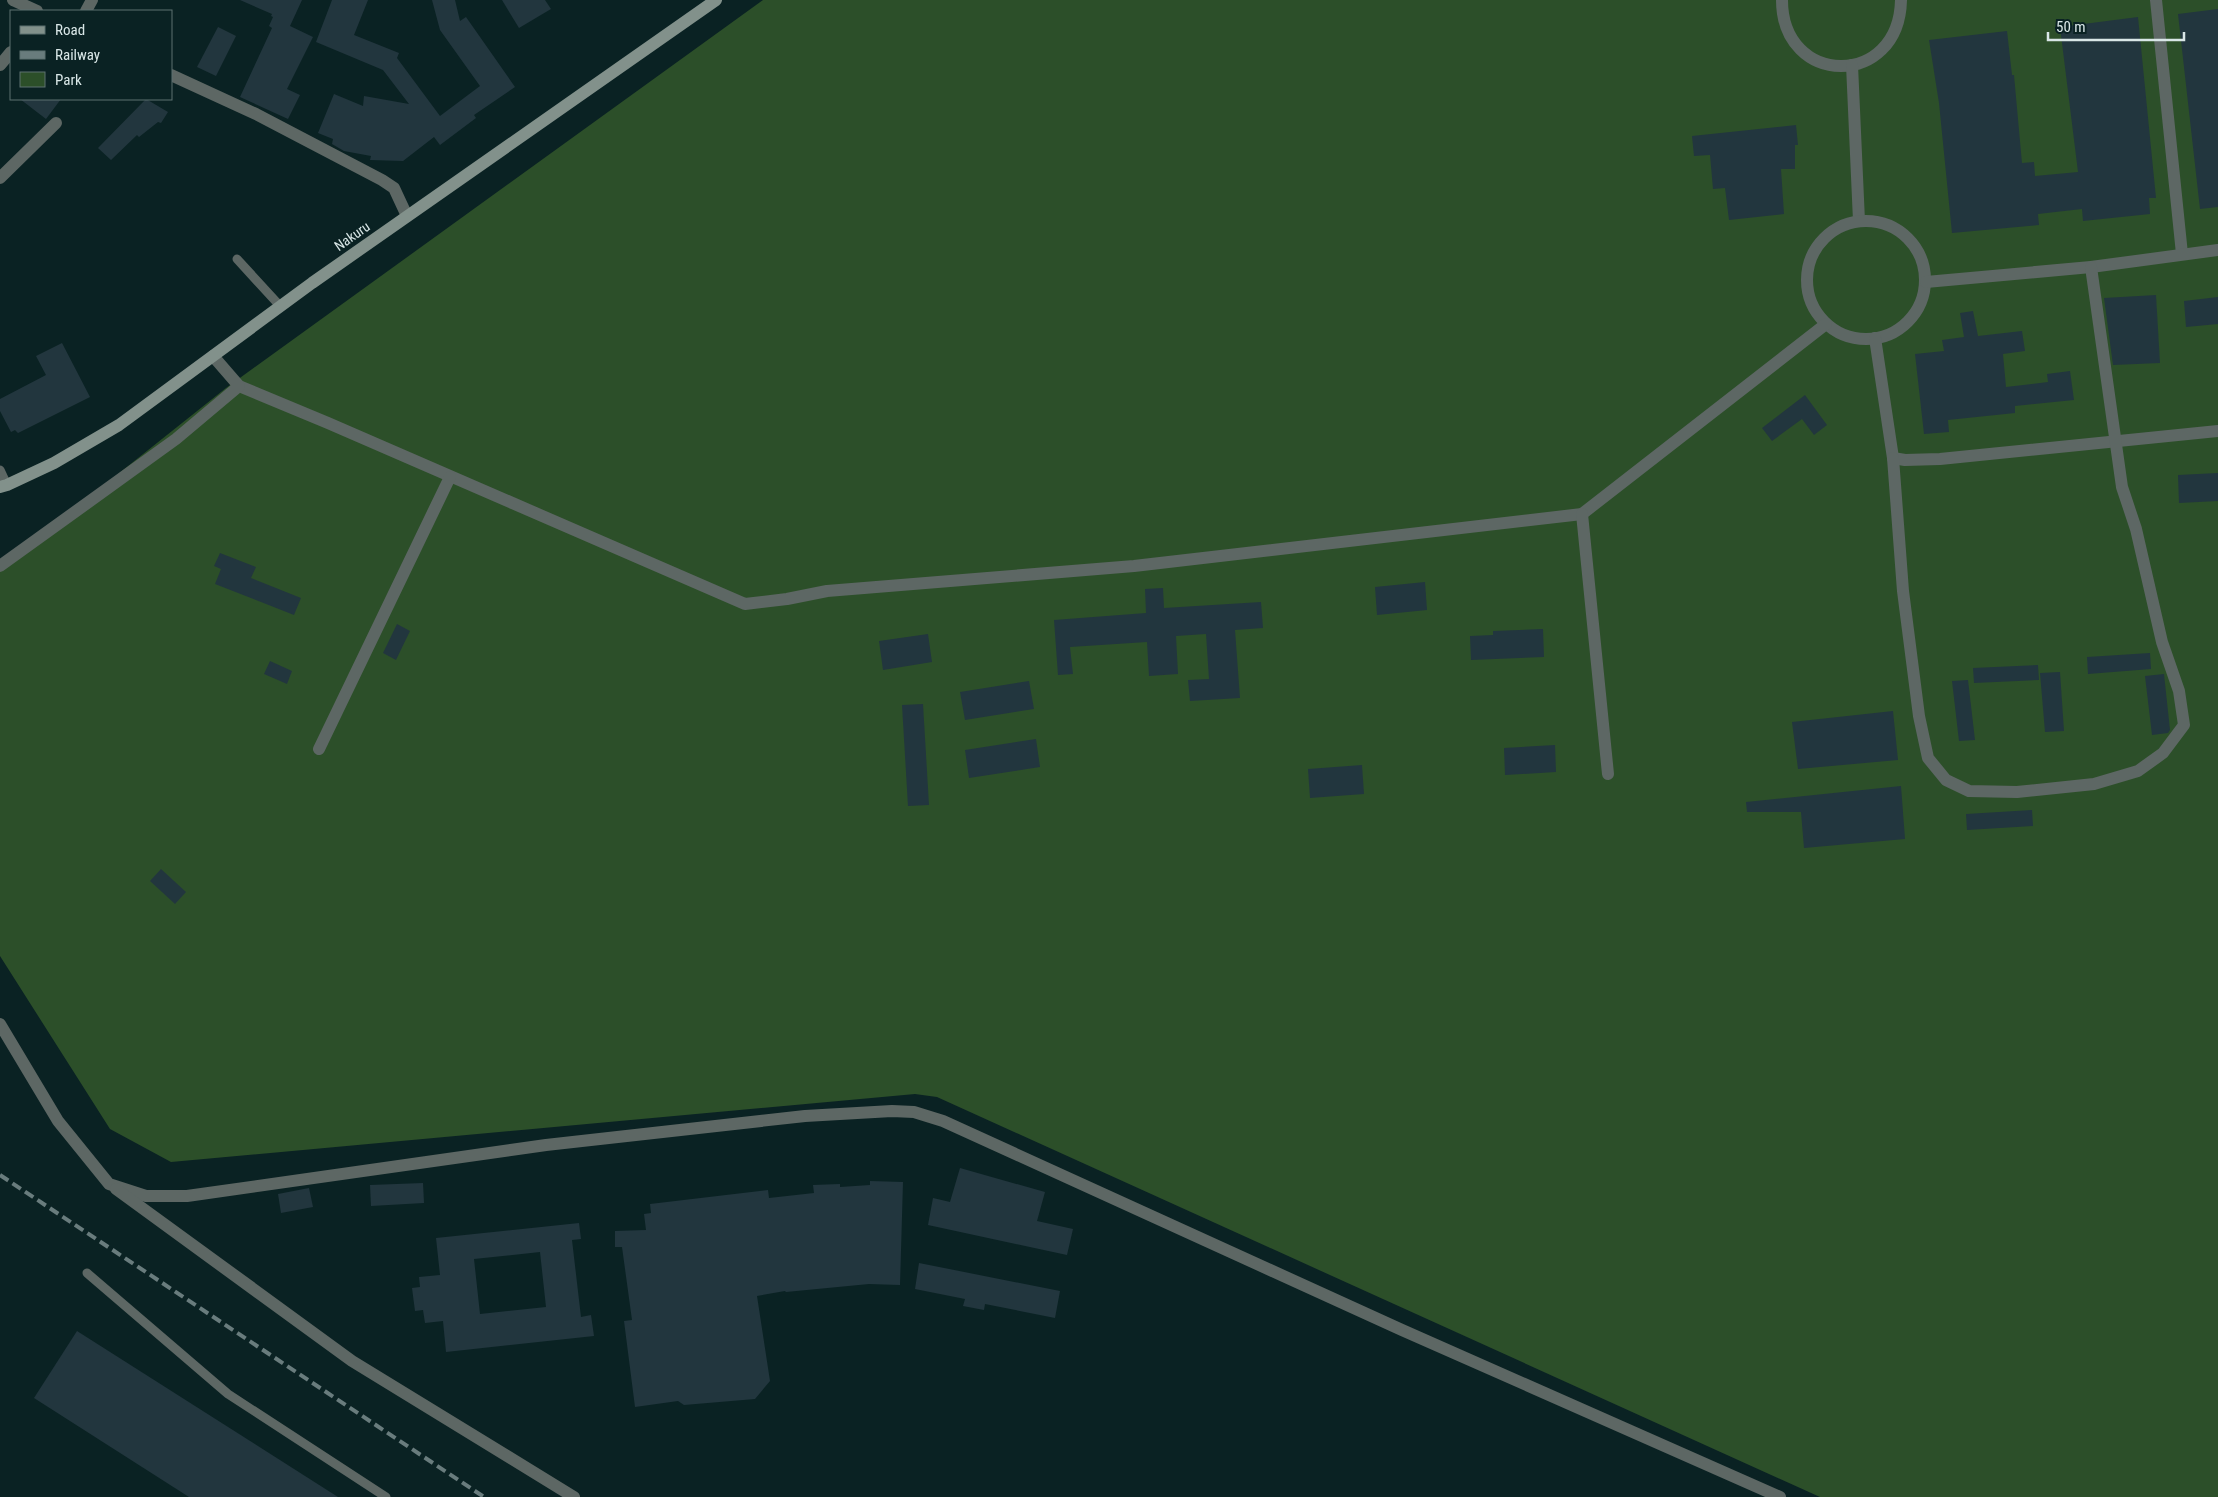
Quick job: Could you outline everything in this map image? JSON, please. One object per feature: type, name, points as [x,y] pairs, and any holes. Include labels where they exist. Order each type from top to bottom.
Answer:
[{"type":"main road","name":"Nakuru","points":[[3,486],[54,463],[119,425],[407,216],[716,0]]},
{"type":"street","points":[[13,0],[35,10]]},
{"type":"street","points":[[1782,0],[1782,16],[1788,34],[1800,50],[1815,60],[1833,66],[1852,65],[1870,59],[1884,48],[1894,34],[1900,16],[1900,0]]},
{"type":"street","points":[[2156,0],[2182,254]]},
{"type":"street","points":[[0,65],[10,53]]},
{"type":"street","points":[[1852,65],[1859,221]]},
{"type":"street","points":[[172,75],[256,114],[382,180],[394,188],[407,216]]},
{"type":"street","points":[[0,178],[56,122]]},
{"type":"street","points":[[1859,221],[1884,224],[1907,236],[1918,249],[1924,265],[1926,282],[1923,301],[1913,318],[1898,330],[1875,338],[1861,340],[1842,334],[1826,324],[1814,309],[1808,291],[1807,271],[1813,253],[1824,238],[1840,227],[1859,221]]},
{"type":"street","points":[[1926,282],[2090,267],[2218,250]]},
{"type":"street","points":[[1875,338],[1893,458],[1903,591],[1919,716],[1928,758],[1946,780],[1969,791],[2017,792],[2094,784],[2138,771],[2163,753],[2184,725],[2179,691],[2162,642],[2136,529],[2122,487],[2090,267]]},
{"type":"street","points":[[213,356],[239,386],[745,604],[787,599],[827,591],[1134,566],[1582,514],[1826,324]]},
{"type":"street","points":[[0,566],[176,439],[239,386]]},
{"type":"street","points":[[1893,458],[1940,460],[2218,431]]},
{"type":"street","points":[[319,749],[450,477]]},
{"type":"street","points":[[1582,514],[1608,774]]},
{"type":"street","points":[[0,1024],[58,1121],[109,1184],[352,1361],[574,1497]]},
{"type":"street","points":[[109,1184],[146,1196],[187,1196],[546,1145],[805,1116],[892,1111],[914,1112],[952,1125],[1402,1330],[1780,1497]]},
{"type":"lane","points":[[237,259],[281,307]]},
{"type":"lane","points":[[0,470],[3,486]]},
{"type":"lane","points":[[87,1273],[228,1394],[386,1497]]},
{"type":"green space","points":[[763,0],[2218,0],[2218,1497],[1820,1497],[937,1097],[915,1094],[171,1162],[110,1129],[0,956],[0,568],[226,388]]},
{"type":"building","points":[[240,0],[302,0],[290,26],[313,37],[287,89],[300,95],[288,119],[240,97],[272,28],[269,26],[273,17],[271,16],[272,14]]},
{"type":"building","points":[[332,0],[368,0],[354,35],[399,53],[397,58],[440,116],[480,86],[440,30],[432,0],[455,0],[460,21],[466,17],[515,87],[474,115],[476,118],[440,145],[434,137],[403,161],[370,160],[371,156],[344,151],[332,144],[333,139],[318,133],[334,94],[363,106],[364,96],[409,104],[383,70],[316,42]]},
{"type":"building","points":[[502,0],[545,0],[551,9],[519,28]]},
{"type":"building","points":[[2218,9],[2218,207],[2200,209],[2178,14]]},
{"type":"building","points":[[2138,17],[2156,198],[2149,198],[2150,214],[2083,221],[2082,209],[2038,214],[2039,225],[1952,233],[1939,103],[1929,40],[2007,31],[2012,75],[2014,75],[2022,163],[2034,162],[2035,176],[2078,172],[2060,27]]},
{"type":"building","points":[[218,27],[236,36],[216,76],[197,67]]},
{"type":"building","points":[[21,100],[60,100],[46,119]]},
{"type":"building","points":[[145,100],[168,112],[161,123],[158,122],[139,137],[137,135],[111,160],[98,148]]},
{"type":"building","points":[[1796,125],[1798,145],[1795,145],[1795,169],[1781,169],[1784,214],[1729,220],[1725,188],[1713,189],[1710,155],[1694,156],[1692,136]]},
{"type":"building","points":[[2156,295],[2160,363],[2113,365],[2104,298]]},
{"type":"building","points":[[2218,297],[2218,324],[2186,327],[2184,301]]},
{"type":"building","points":[[1973,311],[1978,336],[2022,331],[2025,351],[2003,354],[2006,387],[2048,382],[2047,374],[2070,371],[2074,400],[2015,406],[2015,413],[1948,420],[1949,432],[1924,434],[1915,354],[1944,351],[1942,340],[1964,337],[1960,313]]},
{"type":"building","points":[[62,343],[90,397],[18,433],[15,430],[11,432],[0,411],[0,399],[46,375],[36,356]]},
{"type":"building","points":[[1805,395],[1827,425],[1814,435],[1802,419],[1772,441],[1762,428]]},
{"type":"building","points":[[2218,473],[2218,501],[2179,503],[2178,475]]},
{"type":"building","points":[[220,553],[256,567],[251,578],[301,598],[294,615],[215,584],[221,569],[214,566]]},
{"type":"building","points":[[1425,582],[1427,610],[1377,615],[1375,587]]},
{"type":"building","points":[[1163,588],[1164,608],[1261,602],[1263,628],[1235,630],[1240,698],[1190,701],[1188,680],[1209,679],[1206,634],[1176,636],[1178,674],[1149,676],[1147,642],[1070,647],[1073,674],[1058,675],[1054,620],[1146,613],[1145,589]]},
{"type":"building","points":[[397,624],[410,631],[396,660],[383,653]]},
{"type":"building","points":[[1543,629],[1544,657],[1471,660],[1470,636],[1493,635],[1493,631]]},
{"type":"building","points":[[928,634],[932,662],[883,670],[879,641]]},
{"type":"building","points":[[2150,653],[2151,669],[2088,674],[2087,657]]},
{"type":"building","points":[[270,661],[292,671],[287,684],[264,674]]},
{"type":"building","points":[[2038,665],[2039,680],[1974,683],[1973,668]]},
{"type":"building","points":[[2060,672],[2064,731],[2045,732],[2040,673]]},
{"type":"building","points":[[2164,674],[2170,730],[2168,733],[2152,735],[2145,676]]},
{"type":"building","points":[[1968,680],[1975,740],[1959,741],[1952,681]]},
{"type":"building","points":[[1029,681],[1034,709],[965,720],[960,692]]},
{"type":"building","points":[[923,704],[929,805],[908,806],[902,705]]},
{"type":"building","points":[[1893,711],[1898,760],[1798,769],[1792,722]]},
{"type":"building","points":[[1036,739],[1040,767],[969,778],[965,750]]},
{"type":"building","points":[[1555,745],[1556,772],[1505,775],[1504,748]]},
{"type":"building","points":[[1362,765],[1364,794],[1310,798],[1308,769]]},
{"type":"building","points":[[1901,786],[1905,839],[1804,848],[1801,812],[1747,812],[1746,802]]},
{"type":"building","points":[[2032,810],[2033,826],[1967,830],[1966,814]]},
{"type":"building","points":[[161,869],[186,892],[175,904],[150,881]]},
{"type":"building","points":[[960,1168],[1045,1192],[1037,1221],[1073,1229],[1067,1255],[928,1225],[933,1198],[950,1202]]},
{"type":"building","points":[[870,1181],[903,1182],[900,1285],[869,1284],[785,1291],[757,1296],[770,1381],[755,1399],[684,1405],[678,1401],[635,1407],[624,1321],[632,1320],[622,1247],[615,1247],[615,1231],[646,1230],[644,1214],[651,1213],[650,1204],[768,1190],[769,1198],[814,1193],[813,1185],[840,1184],[840,1187],[870,1185]]},
{"type":"building","points":[[423,1183],[424,1203],[371,1206],[370,1185]]},
{"type":"building","points":[[309,1188],[313,1207],[281,1213],[278,1194]]},
{"type":"building","points":[[579,1223],[581,1239],[572,1240],[581,1317],[591,1315],[594,1336],[446,1352],[443,1321],[425,1323],[423,1310],[415,1311],[412,1288],[420,1287],[419,1277],[440,1275],[436,1238]],"holes":[[[540,1252],[546,1307],[480,1314],[474,1259]]]},
{"type":"building","points":[[919,1263],[1060,1291],[1055,1318],[985,1304],[984,1310],[963,1306],[965,1299],[915,1289]]},
{"type":"building","points":[[77,1331],[338,1497],[189,1497],[34,1398]]},
{"type":"railway","points":[[0,1175],[484,1497]]}]
